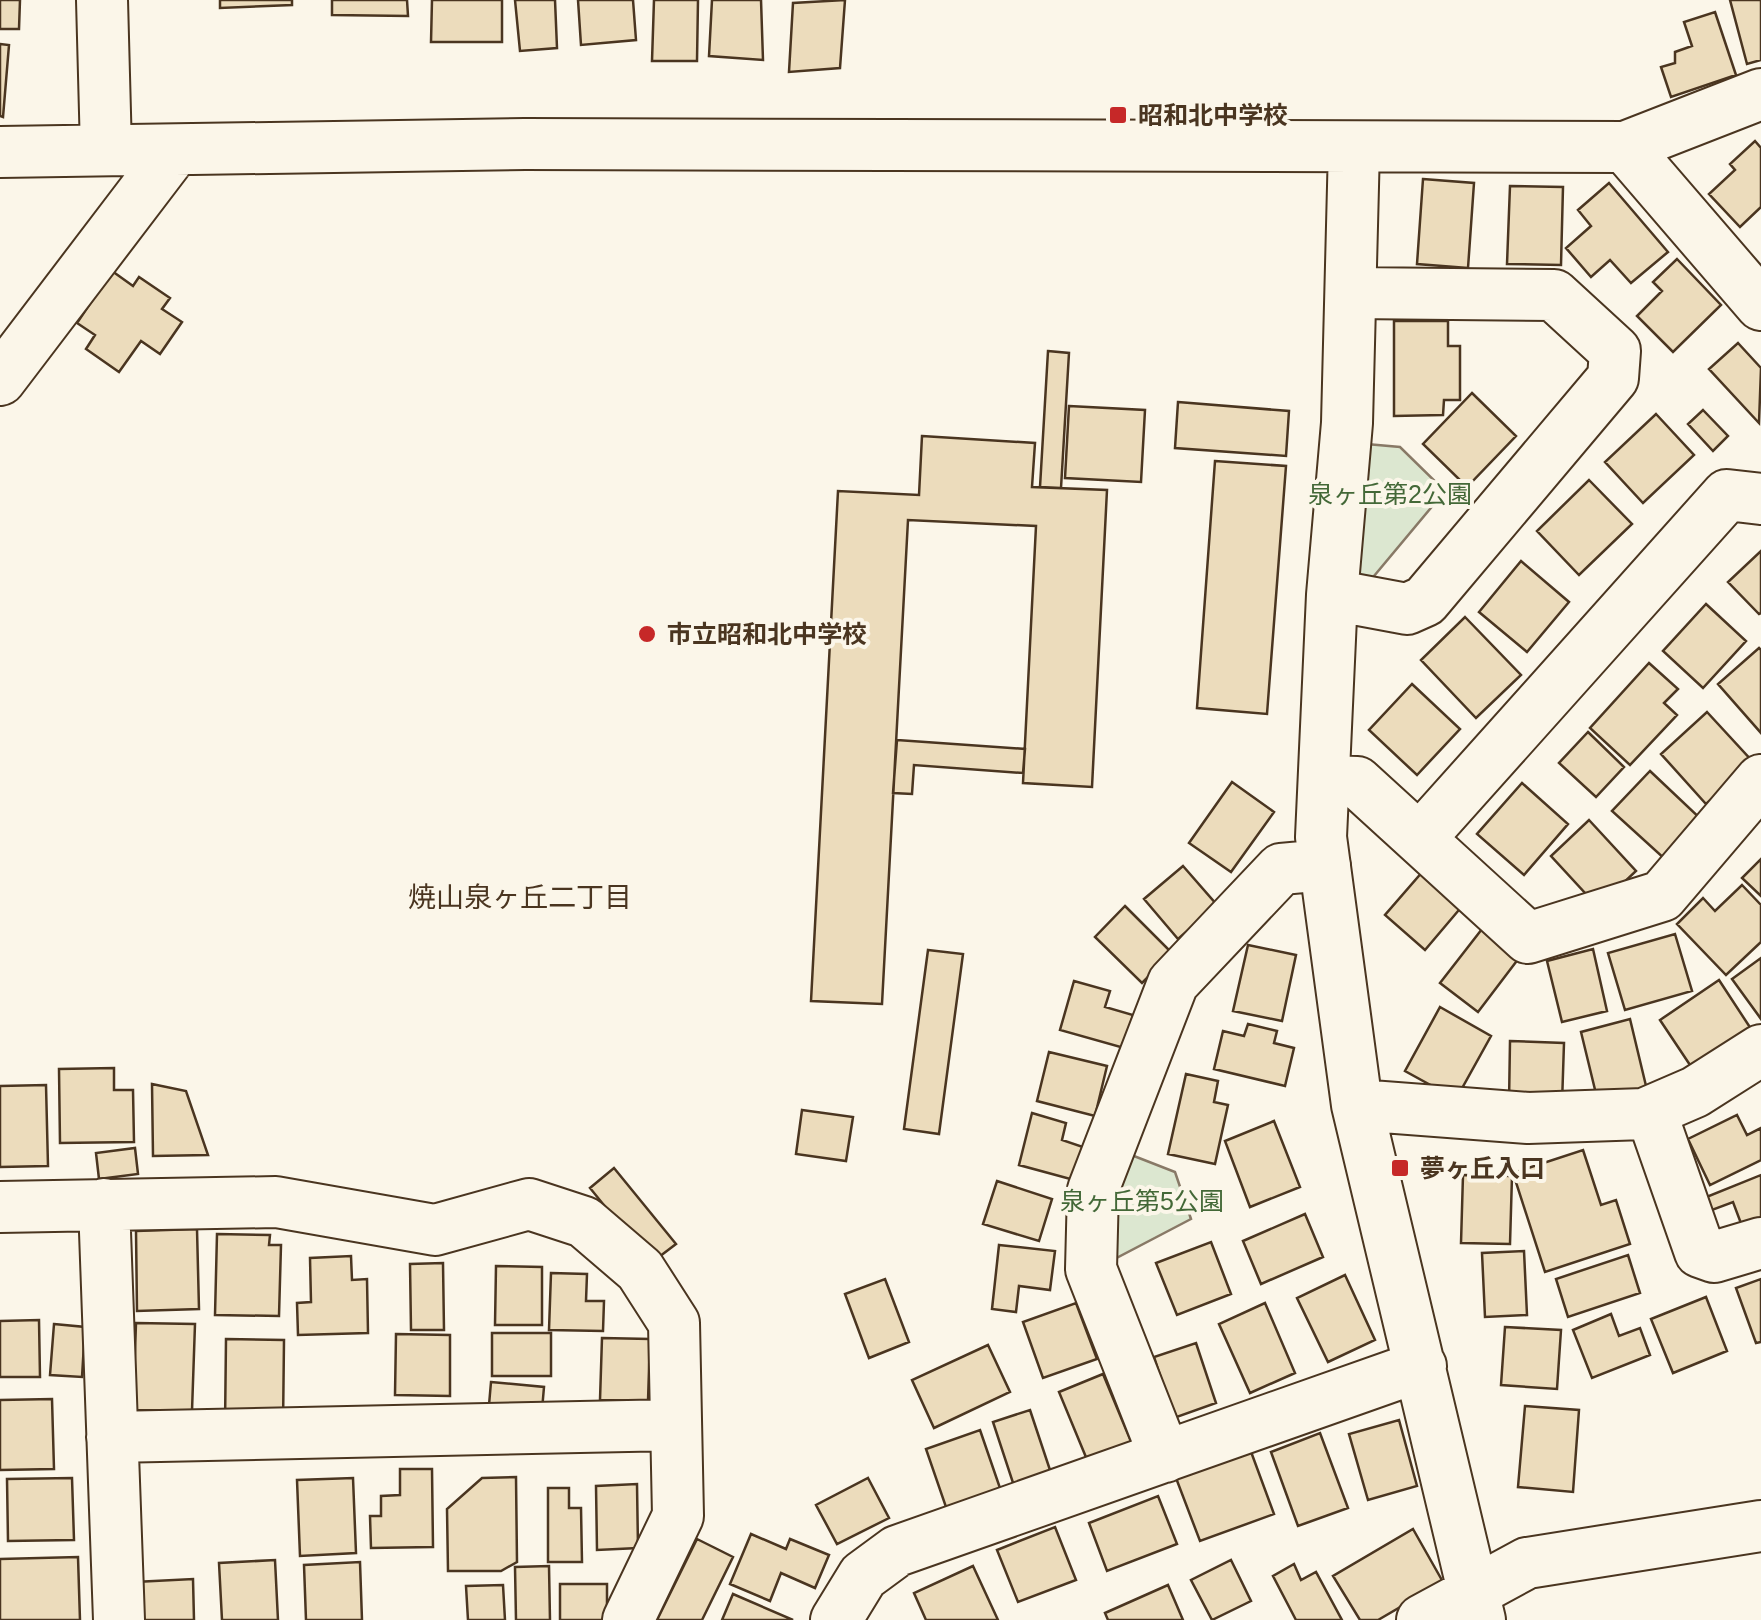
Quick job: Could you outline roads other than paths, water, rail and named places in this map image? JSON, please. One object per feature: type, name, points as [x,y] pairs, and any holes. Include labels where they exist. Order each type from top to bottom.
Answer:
[{"type":"street","points":[[102,0],[106,150]]},
{"type":"street","points":[[0,152],[525,144],[1625,146],[1761,94]]},
{"type":"street","points":[[1354,146],[1348,423],[1332,595],[1327,782],[1321,837],[1356,1105],[1477,1604]]},
{"type":"street","points":[[1625,146],[1761,305]]},
{"type":"street","points":[[0,380],[176,150]]},
{"type":"street","points":[[1332,595],[1407,610],[1424,601],[1612,378],[1615,352],[1554,295],[1352,293]]},
{"type":"street","points":[[1421,836],[1726,495],[1761,499]]},
{"type":"street","points":[[1327,782],[1357,782],[1421,836],[1528,938],[1662,896],[1761,780]]},
{"type":"street","points":[[1165,1457],[1092,1269],[1093,1190],[1173,983],[1281,870],[1325,865]]},
{"type":"street","points":[[1356,1105],[1528,1118],[1651,1112],[1695,1092],[1761,1050]]},
{"type":"street","points":[[1651,1112],[1700,1252],[1714,1257],[1761,1242]]},
{"type":"street","points":[[0,1206],[276,1202],[435,1230],[529,1204],[584,1222],[640,1270],[674,1323],[678,1516],[628,1620]]},
{"type":"street","points":[[104,1204],[119,1620]]},
{"type":"street","points":[[836,1620],[863,1576],[898,1551],[1421,1366]]},
{"type":"street","points":[[112,1437],[676,1425]]},
{"type":"street","points":[[1422,1620],[1477,1604],[1527,1563],[1761,1526]]},
{"type":"place","name":"昭和北中学校","points":[[1118,115]]},
{"type":"place","name":"市立昭和北中学校","points":[[647,634]]},
{"type":"place","name":"夢ヶ丘入口","points":[[1400,1168]]},
{"type":"district","name":"焼山泉ヶ丘二丁目","points":[[520,897]]},
{"type":"park label","name":"泉ヶ丘第2公園","points":[[1390,494]]},
{"type":"park label","name":"泉ヶ丘第5公園","points":[[1142,1201]]}]
